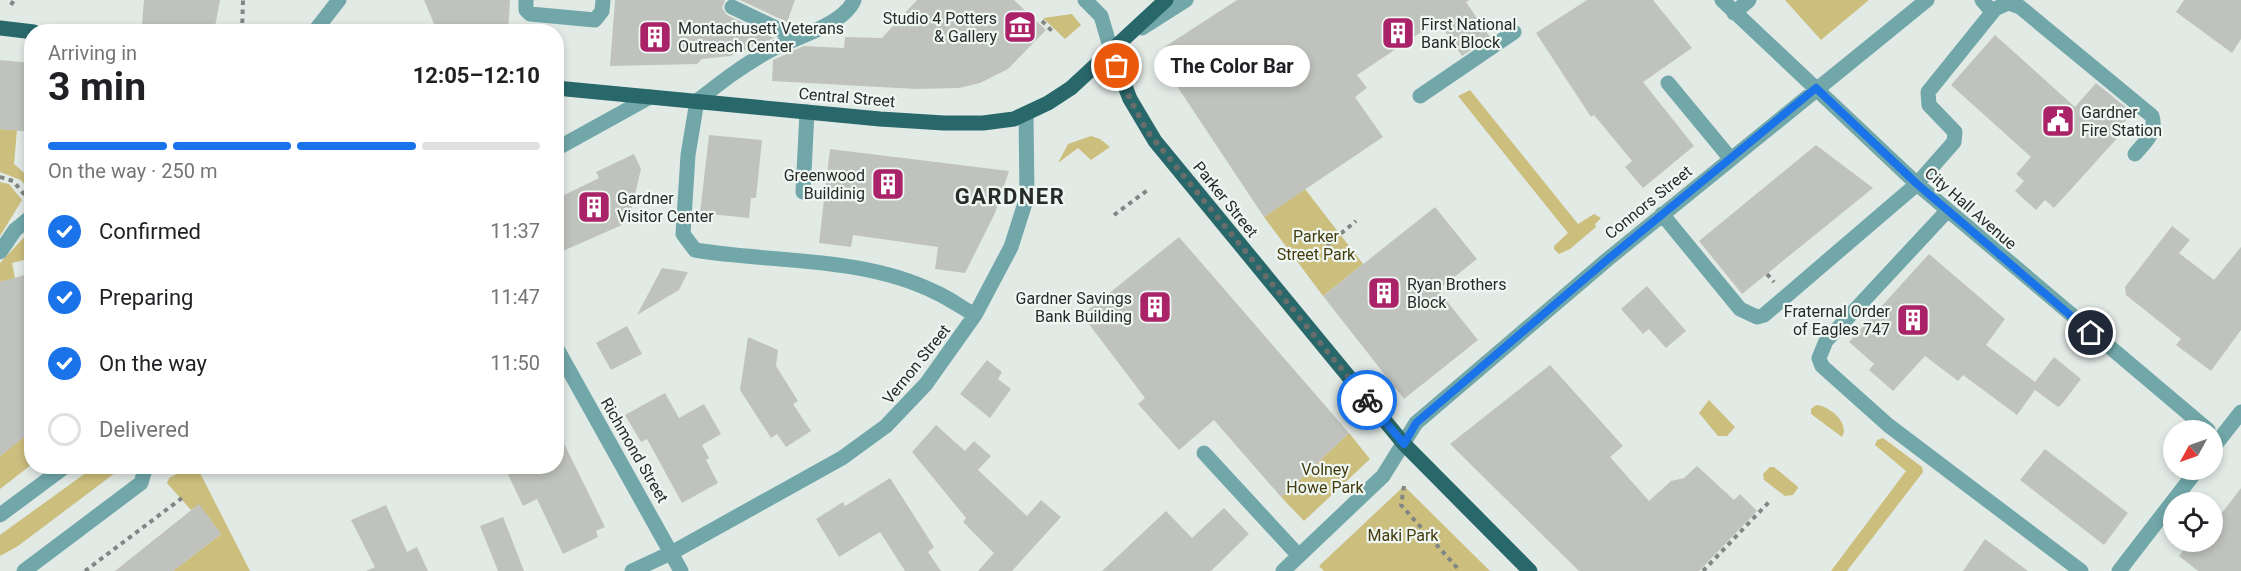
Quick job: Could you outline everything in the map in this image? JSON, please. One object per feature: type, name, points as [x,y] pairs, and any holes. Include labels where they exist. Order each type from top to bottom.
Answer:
[{"type":"main road","name":"Central Street","points":[[564,89],[944,123],[983,123],[1014,119],[1071,88],[1166,0]]},
{"type":"main road","points":[[0,28],[24,31]]},
{"type":"main road","name":"Parker Street","points":[[1111,50],[1130,99],[1147,131],[1404,444],[1530,571]]},
{"type":"street","points":[[320,24],[339,0]]},
{"type":"street","points":[[526,0],[526,9],[533,15],[595,20],[602,11],[603,0]]},
{"type":"street","points":[[854,0],[842,16],[770,50],[737,69],[697,101],[688,155],[683,234],[695,250],[808,261],[895,278],[936,292],[975,315]]},
{"type":"street","points":[[1084,0],[1101,16],[1111,50],[1186,0]]},
{"type":"street","name":"City Hall Avenue","points":[[1722,0],[1947,211],[2191,420]]},
{"type":"street","points":[[1734,13],[1749,0]]},
{"type":"street","name":"Connors Street","points":[[1283,571],[1383,476],[1416,423],[1662,214],[1927,0]]},
{"type":"street","points":[[1662,214],[1740,309],[1757,317],[1771,310],[1917,184],[1956,138],[1955,132],[1929,105],[1928,92],[1987,6],[2001,4],[2014,3],[2020,7],[2152,116],[2153,132],[2135,154]]},
{"type":"street","points":[[732,7],[797,38]]},
{"type":"street","points":[[1420,96],[1514,32]]},
{"type":"street","points":[[1668,83],[1730,158]]},
{"type":"street","points":[[564,145],[650,97]]},
{"type":"street","points":[[803,192],[807,112]]},
{"type":"street","name":"Vernon Street","points":[[632,571],[673,552],[825,469],[876,435],[926,384],[975,315],[1011,247],[1027,197],[1026,114]]},
{"type":"street","points":[[1947,211],[1826,341],[1819,358],[1822,366],[1888,425],[2081,571]]},
{"type":"street","points":[[0,252],[15,230],[24,223]]},
{"type":"street","name":"Richmond Street","points":[[564,361],[673,552],[681,571]]},
{"type":"street","points":[[2223,429],[2241,412]]},
{"type":"street","points":[[1204,453],[1299,556]]},
{"type":"street","points":[[0,515],[55,474]]},
{"type":"street","points":[[24,571],[141,483],[144,474]]},
{"type":"street","points":[[2119,571],[2189,480]]},
{"type":"path","points":[[11,5],[14,0]]},
{"type":"path","points":[[242,24],[243,0]]},
{"type":"path","points":[[1042,21],[1052,31]]},
{"type":"path","points":[[0,177],[7,178],[19,186],[24,193]]},
{"type":"path","points":[[1114,215],[1149,189]]},
{"type":"path","points":[[1327,244],[1356,221]]},
{"type":"path","points":[[1404,486],[1401,505],[1460,571]]},
{"type":"path","points":[[85,571],[182,498]]},
{"type":"path","points":[[1703,571],[1770,501]]},
{"type":"green space","points":[[1785,0],[1869,0],[1821,40]]},
{"type":"green space","points":[[1072,14],[1081,25],[1065,39],[1043,18]]},
{"type":"green space","points":[[1470,90],[1578,224],[1594,214],[1601,218],[1595,224],[1596,227],[1570,249],[1559,254],[1554,249],[1554,246],[1568,233],[1458,96]]},
{"type":"green space","points":[[0,129],[17,130],[14,164],[24,173],[24,184],[21,180],[0,172]]},
{"type":"green space","points":[[1091,136],[1100,139],[1110,147],[1091,160],[1078,148],[1058,163],[1068,144]]},
{"type":"green space","points":[[0,182],[9,184],[22,200],[0,236]]},
{"type":"green space","name":"Parker Street Park","points":[[1305,189],[1363,264],[1323,296],[1264,217]]},
{"type":"green space","points":[[24,237],[24,260],[12,263],[15,278],[0,282],[0,263]]},
{"type":"green space","points":[[1709,400],[1735,427],[1727,436],[1718,436],[1699,413]]},
{"type":"green space","points":[[1816,405],[1827,408],[1837,416],[1843,426],[1842,437],[1811,414],[1811,409]]},
{"type":"green space","name":"Volney Howe Park","points":[[1349,433],[1370,459],[1304,521],[1281,497]]},
{"type":"green space","points":[[24,437],[24,470],[0,489],[0,456]]},
{"type":"green space","points":[[1883,438],[1922,467],[1923,472],[1847,571],[1831,571],[1906,471],[1875,445],[1877,440]]},
{"type":"green space","points":[[1770,467],[1774,467],[1797,486],[1793,495],[1785,496],[1764,480],[1763,474]]},
{"type":"green space","points":[[84,474],[114,474],[18,546],[0,556],[0,535]]},
{"type":"green space","points":[[177,474],[201,474],[250,571],[173,571],[221,534],[199,505],[191,510],[167,483],[169,478]]},
{"type":"green space","name":"Maki Park","points":[[1404,486],[1490,571],[1324,571],[1319,566]]},
{"type":"building","points":[[144,0],[220,0],[216,24],[142,24]]},
{"type":"building","points":[[424,0],[510,0],[508,24],[434,24]]},
{"type":"building","name":"Montachusett Veterans Outreach Center","points":[[615,0],[725,0],[722,8],[727,15],[774,38],[730,56],[702,59],[697,64],[610,66]]},
{"type":"building","points":[[740,0],[795,0],[787,22]]},
{"type":"building","points":[[917,0],[1014,0],[1046,30],[1008,69],[980,83],[959,88],[916,89],[772,81],[773,60],[804,46],[844,48],[845,37],[882,38]]},
{"type":"building","points":[[1237,0],[1470,0],[1466,2],[1490,37],[1462,56],[1438,21],[1357,75],[1367,88],[1355,97],[1383,137],[1264,217],[1159,59],[1166,46]]},
{"type":"building","points":[[1587,0],[1653,0],[1692,48],[1643,82],[1694,146],[1643,188],[1625,167],[1632,161],[1594,115],[1591,117],[1536,33]]},
{"type":"building","points":[[2184,0],[2241,0],[2241,39],[2232,53],[2176,12]]},
{"type":"building","name":"Gardner Fire Station","points":[[1995,35],[2075,107],[2096,83],[2133,113],[2116,131],[2121,134],[2054,208],[2045,200],[2036,210],[2015,191],[2024,181],[2016,174],[2031,157],[1951,85]]},
{"type":"building","points":[[0,60],[24,62],[24,131],[0,129]]},
{"type":"building","points":[[709,135],[762,140],[756,198],[751,198],[749,218],[700,213]]},
{"type":"building","points":[[1816,145],[1873,188],[1742,294],[1699,241]]},
{"type":"building","points":[[830,149],[1009,171],[995,213],[965,273],[935,269],[938,247],[853,235],[851,247],[819,243]]},
{"type":"building","name":"Gardner Visitor Center","points":[[634,154],[641,169],[630,215],[620,220],[622,225],[564,250],[564,195],[599,178],[596,172]]},
{"type":"building","name":"Ryan Brothers Block","points":[[1435,207],[1477,259],[1438,290],[1478,340],[1404,399],[1323,296]]},
{"type":"building","points":[[2172,226],[2190,240],[2179,253],[2214,280],[2241,247],[2241,330],[2211,371],[2176,345],[2181,339],[2126,295],[2125,287]]},
{"type":"building","points":[[1179,237],[1349,433],[1281,497],[1214,420],[1179,450],[1138,404],[1145,398],[1082,315]]},
{"type":"building","points":[[1929,254],[2005,319],[1986,345],[2035,382],[2054,357],[2081,379],[2062,404],[2058,407],[2035,390],[2017,415],[1963,375],[1958,381],[1925,356],[1893,391],[1869,370],[1874,364],[1849,342]]},
{"type":"building","points":[[662,268],[688,272],[679,290],[637,315]]},
{"type":"building","points":[[24,275],[24,437],[0,456],[0,282]]},
{"type":"building","points":[[1647,286],[1686,331],[1666,348],[1649,329],[1643,334],[1621,309]]},
{"type":"building","points":[[627,326],[642,354],[611,370],[596,343]]},
{"type":"building","points":[[748,337],[778,350],[776,366],[798,401],[793,404],[811,431],[786,447],[777,434],[771,438],[740,390]]},
{"type":"building","points":[[987,360],[1002,372],[998,379],[1011,389],[990,418],[960,394]]},
{"type":"building","points":[[1550,365],[1623,446],[1610,457],[1649,501],[1671,481],[1684,478],[1697,466],[1734,500],[1740,494],[1757,511],[1699,571],[1579,571],[1450,444]]},
{"type":"building","points":[[665,393],[679,418],[704,404],[721,434],[702,445],[709,458],[706,460],[718,483],[682,503],[647,439],[641,442],[625,415]]},
{"type":"building","points":[[936,425],[965,451],[974,441],[991,456],[978,470],[1027,516],[1041,500],[1061,517],[1012,571],[978,571],[994,553],[963,522],[966,518],[912,452]]},
{"type":"building","points":[[564,443],[605,527],[596,531],[598,537],[563,554],[537,499],[523,506],[508,474],[564,474]]},
{"type":"building","points":[[2045,449],[2128,513],[2104,545],[2020,480]]},
{"type":"building","points":[[890,478],[934,547],[928,552],[941,571],[905,571],[880,532],[839,557],[816,519],[843,502],[845,506]]},
{"type":"building","points":[[2241,488],[2241,571],[2198,571],[2179,556],[2182,552],[2223,552],[2223,512]]},
{"type":"building","points":[[199,504],[221,534],[173,571],[115,571]]},
{"type":"building","points":[[386,505],[407,552],[417,547],[428,571],[366,571],[375,567],[351,520]]},
{"type":"building","points":[[1224,508],[1249,534],[1211,571],[1102,571],[1166,511],[1192,538]]},
{"type":"building","points":[[503,517],[524,571],[498,571],[480,526]]},
{"type":"building","points":[[1985,539],[2028,571],[1963,571]]},
{"type":"way so far","points":[[1117,66],[1130,99],[1147,131],[1367,400]]},
{"type":"place","name":"Studio 4 Potters & Gallery","points":[[1020,27]]},
{"type":"place","name":"First National Bank Block","points":[[1398,33]]},
{"type":"place","name":"Montachusett Veterans Outreach Center","points":[[655,37]]},
{"type":"place","name":"The Color Bar","points":[[1117,66]]},
{"type":"place","name":"Gardner Fire Station","points":[[2058,121]]},
{"type":"place","name":"Greenwood Buildinig","points":[[888,184]]},
{"type":"place","name":"Gardner Visitor Center","points":[[594,207]]},
{"type":"place","name":"Ryan Brothers Block","points":[[1384,293]]},
{"type":"place","name":"Gardner Savings Bank Building","points":[[1155,307]]},
{"type":"place","name":"Fraternal Order of Eagles 747","points":[[1913,320]]},
{"type":"district","name":"GARDNER","points":[[1010,196]]},
{"type":"route","points":[[1367,400],[1404,444],[1416,423],[1528,326],[1816,88],[1917,184],[2091,333]]}]
